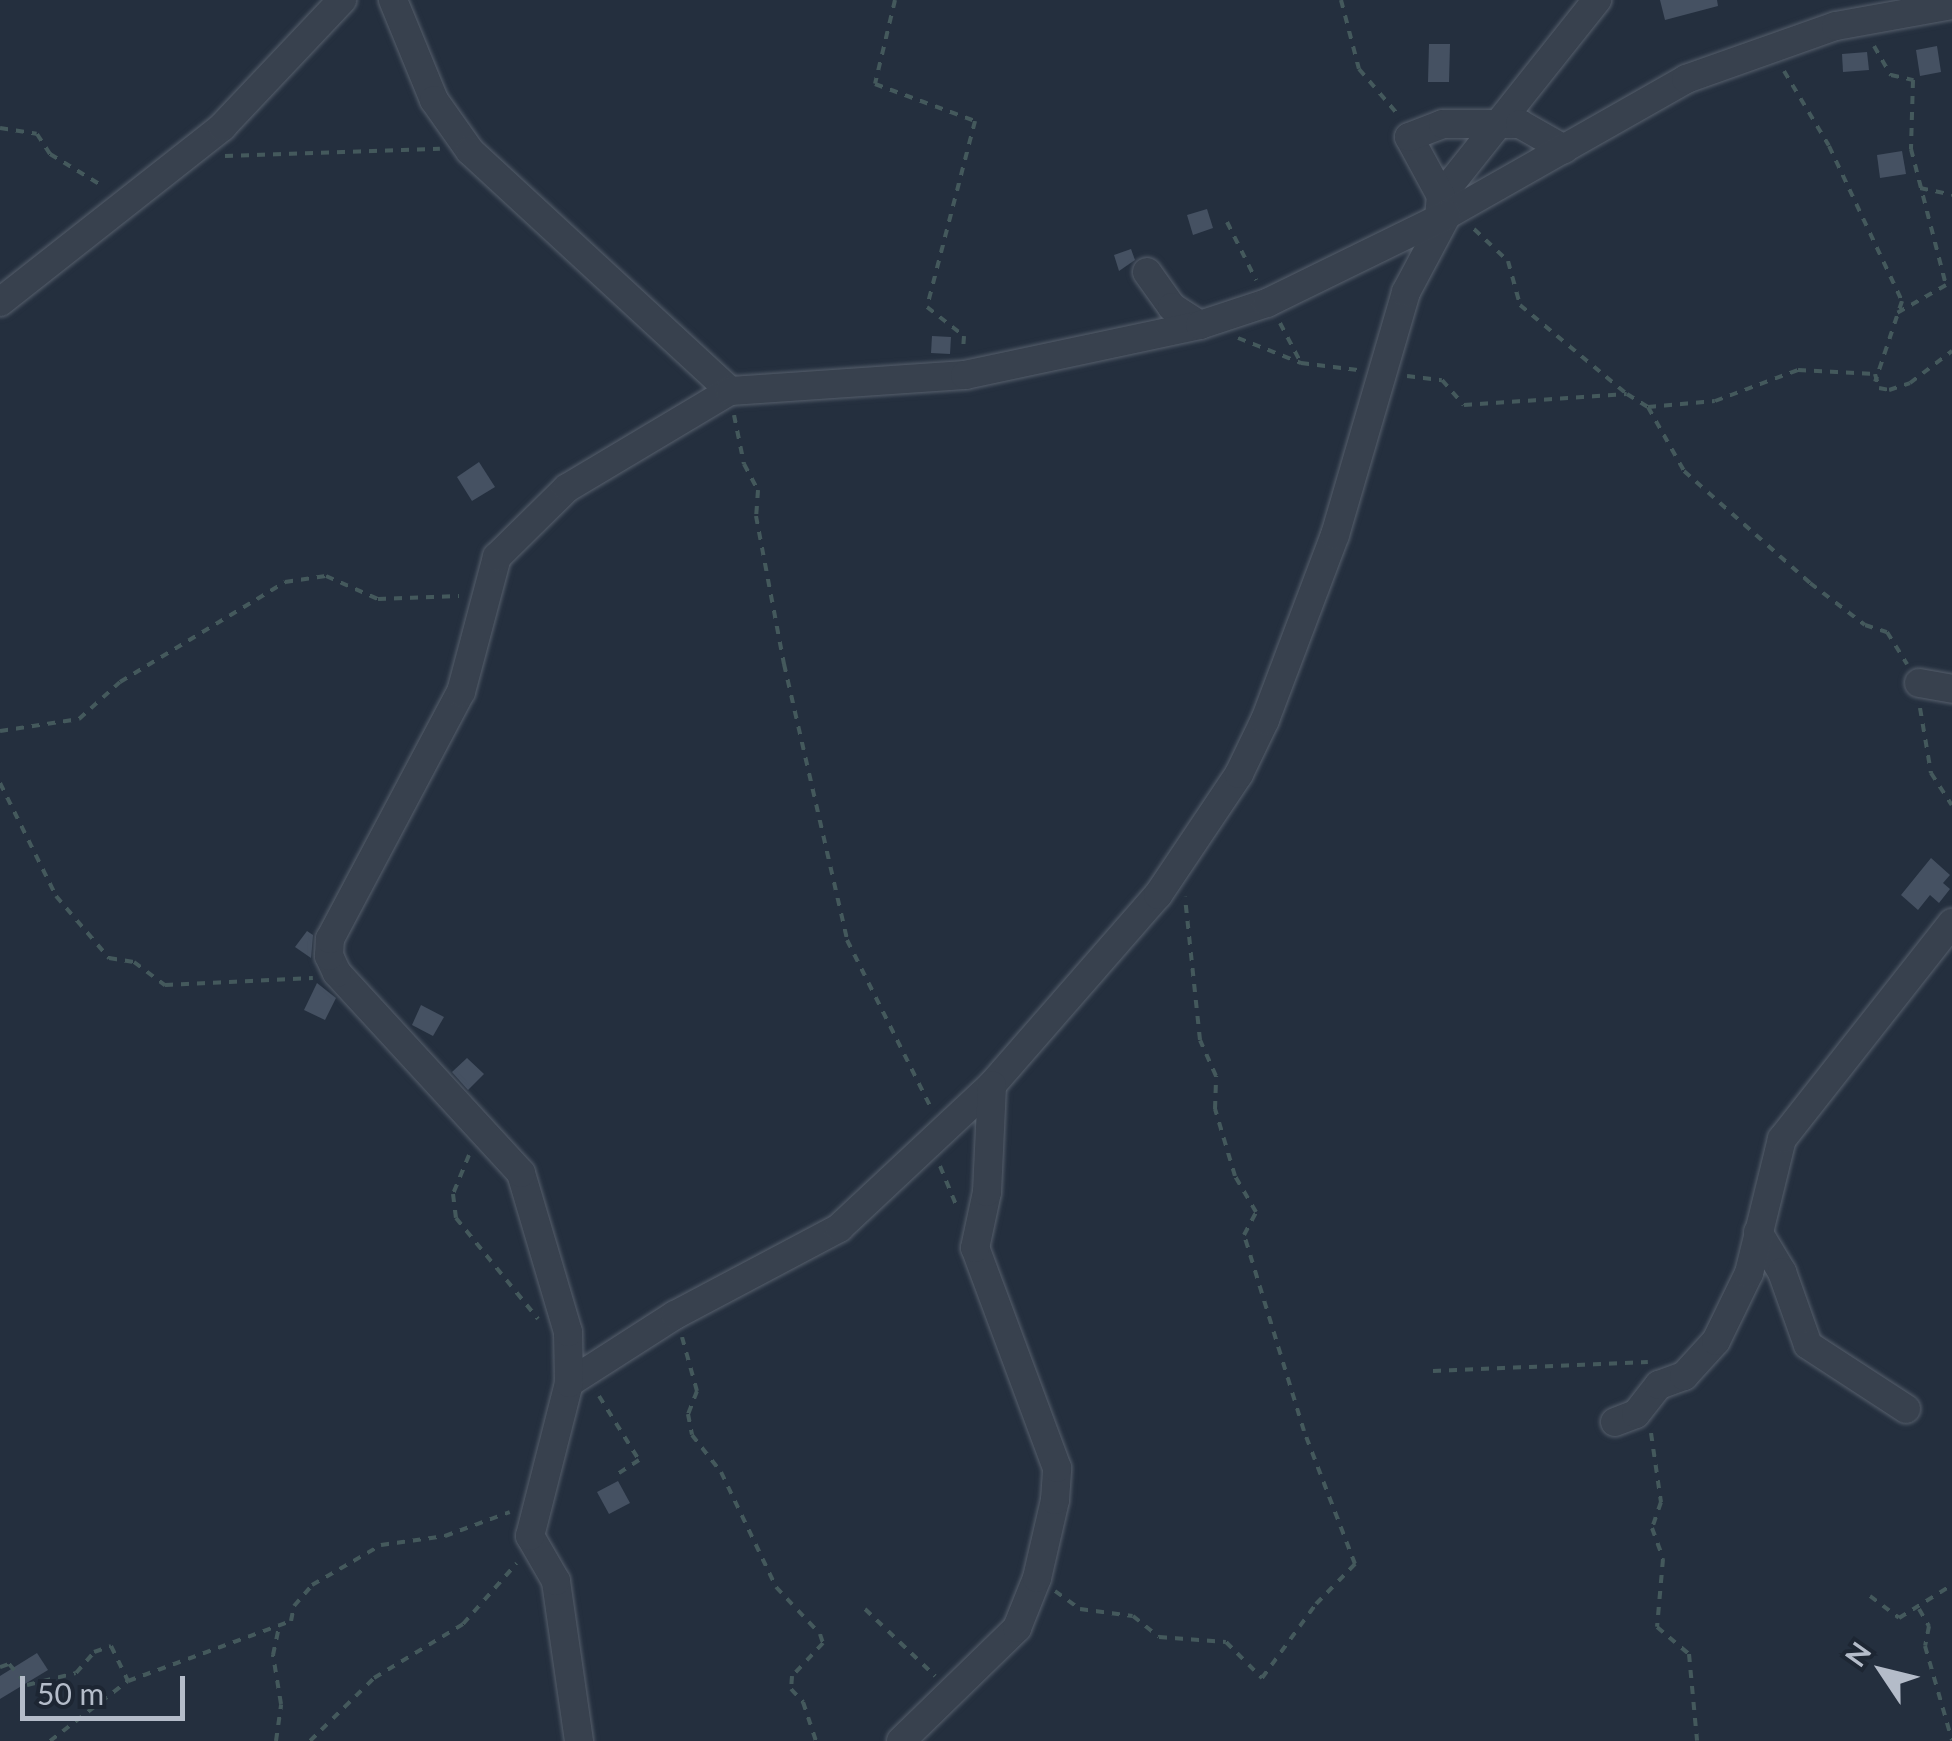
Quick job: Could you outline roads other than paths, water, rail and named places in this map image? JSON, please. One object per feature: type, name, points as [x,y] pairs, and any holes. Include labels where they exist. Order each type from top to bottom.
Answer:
[{"type":"street","points":[[0,302],[182,160],[274,78],[342,0]]},
{"type":"street","points":[[393,0],[434,100],[470,151],[730,390]]},
{"type":"street","points":[[574,1368],[839,1228],[992,1085],[1178,868],[1265,720],[1335,536],[1379,370],[1406,292],[1494,123],[1542,76],[1596,0]]},
{"type":"street","points":[[580,1741],[556,1581],[530,1536],[534,1504],[574,1368],[562,1303],[513,1157],[337,972],[330,939],[460,692],[497,558],[567,488],[730,390],[965,375],[1200,325],[1266,302],[1564,149],[1686,79],[1869,13],[1952,5]]},
{"type":"street","points":[[1447,209],[1409,138],[1443,124],[1494,123],[1528,126],[1564,149]]},
{"type":"street","points":[[1146,272],[1172,306],[1200,325]]},
{"type":"street","points":[[1919,683],[1952,689]]},
{"type":"street","points":[[1615,1422],[1645,1404],[1659,1386],[1690,1370],[1729,1322],[1782,1138],[1952,924]]},
{"type":"street","points":[[900,1741],[1017,1628],[1038,1578],[1057,1468],[974,1248],[987,1192],[992,1085]]},
{"type":"street","points":[[1758,1232],[1782,1272],[1808,1345],[1906,1409]]}]
